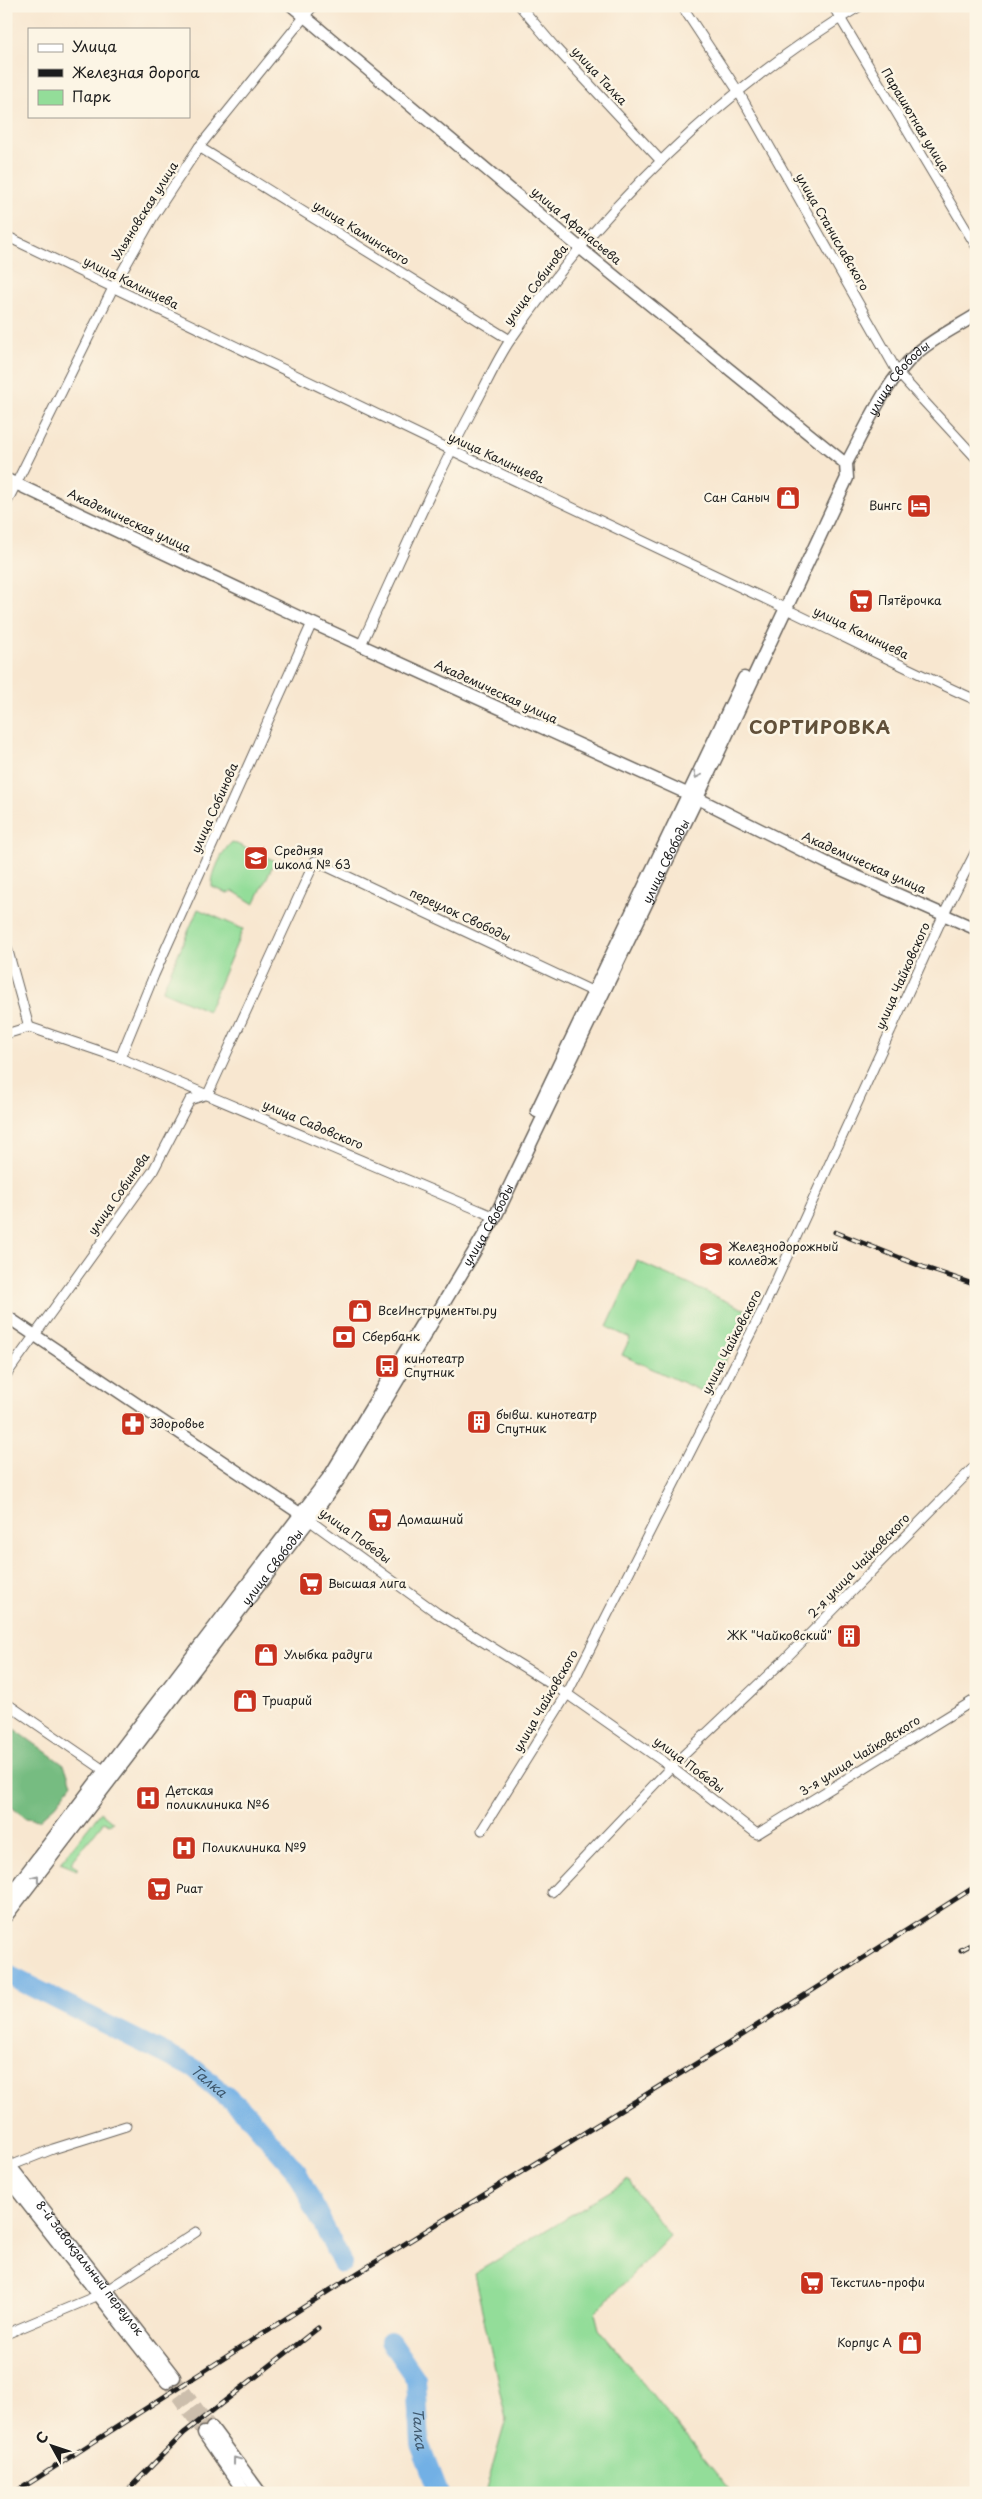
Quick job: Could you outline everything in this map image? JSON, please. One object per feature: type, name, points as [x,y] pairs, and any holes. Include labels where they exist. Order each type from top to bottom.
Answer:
[{"type":"main road","name":"улица Свободы","points":[[6,1900],[109,1773],[305,1518],[343,1472],[492,1215],[783,607],[846,464]]},
{"type":"main road","name":"улица Свободы","points":[[492,1215],[594,992],[692,796]]},
{"type":"main road","name":"улица Свободы","points":[[6,1916],[109,1773]]},
{"type":"main road","name":"8-й Завокзальный переулок","points":[[7,2168],[171,2380]]},
{"type":"main road","points":[[245,2493],[208,2431],[260,2493]]},
{"type":"street","name":"улица Афанасьева","points":[[292,6],[580,248],[846,464]]},
{"type":"street","name":"Ульяновская улица","points":[[6,504],[12,481],[113,288],[153,217],[199,147],[314,6]]},
{"type":"street","name":"улица Талка","points":[[520,6],[553,45],[661,161]]},
{"type":"street","name":"улица Станиславского","points":[[682,6],[738,91],[898,374],[976,458]]},
{"type":"street","name":"Парашютная улица","points":[[833,6],[976,246]]},
{"type":"street","name":"улица Собинова","points":[[361,645],[450,450],[510,340],[580,248],[661,161],[738,91],[840,18],[860,6]]},
{"type":"street","name":"улица Каминского","points":[[199,147],[510,340]]},
{"type":"street","name":"улица Калинцева","points":[[6,236],[450,450],[783,607],[902,667],[976,700]]},
{"type":"street","name":"улица Свободы","points":[[846,464],[886,390],[898,374],[918,352],[976,315]]},
{"type":"street","name":"Академическая улица","points":[[12,481],[312,623],[692,796],[829,864],[976,929]]},
{"type":"street","name":"улица Собинова","points":[[120,1058],[154,975],[312,623]]},
{"type":"street","name":"улица Чайковского","points":[[482,1830],[567,1694],[763,1310],[944,914],[976,851]]},
{"type":"street","name":"переулок Свободы","points":[[208,1094],[315,861],[594,992]]},
{"type":"street","points":[[6,944],[30,1028],[6,1034]]},
{"type":"street","name":"улица Садовского","points":[[30,1028],[120,1058],[492,1215]]},
{"type":"street","name":"улица Собинова","points":[[6,1375],[153,1171],[190,1100],[208,1094]]},
{"type":"street","name":"улица Победы","points":[[6,1316],[305,1518],[437,1613],[567,1694],[672,1767],[757,1834]]},
{"type":"street","name":"2-я улица Чайковского","points":[[552,1892],[672,1767],[783,1661],[972,1468]]},
{"type":"street","name":"3-я улица Чайковского","points":[[757,1834],[976,1699]]},
{"type":"street","points":[[6,1703],[109,1773]]},
{"type":"street","points":[[7,2168],[53,2149],[126,2126]]},
{"type":"street","points":[[6,2334],[103,2293],[196,2232]]},
{"type":"green space","points":[[232,842],[248,849],[250,855],[252,850],[275,861],[254,904],[233,891],[227,893],[212,887],[213,876],[218,863]]},
{"type":"green space","points":[[198,909],[243,929],[208,1011],[162,991]]},
{"type":"green space","points":[[637,1261],[748,1311],[710,1395],[622,1355],[630,1338],[607,1327]]},
{"type":"green space","points":[[6,1723],[64,1765],[72,1783],[56,1805],[39,1820],[26,1818],[6,1803]]},
{"type":"green space","points":[[101,1812],[113,1822],[109,1824],[104,1821],[71,1863],[77,1867],[77,1870],[60,1863]]},
{"type":"green space","points":[[628,2180],[670,2236],[595,2313],[599,2329],[732,2493],[485,2493],[506,2419],[474,2274]]},
{"type":"waterway","name":"Талка","points":[[6,1974],[193,2068],[245,2112],[297,2172],[342,2263]]},
{"type":"waterway","name":"Талка","points":[[390,2341],[416,2379],[420,2444],[439,2493]]},
{"type":"tunnel","points":[[174,2377],[212,2428]]},
{"type":"tunnel","points":[[167,2382],[204,2433]]},
{"type":"railway","points":[[835,1232],[923,1267],[976,1285]]},
{"type":"railway","points":[[14,2493],[335,2287],[736,2039],[976,1886]]},
{"type":"railway","points":[[961,1950],[976,1942]]},
{"type":"railway","points":[[125,2493],[184,2433],[318,2328]]},
{"type":"place","name":"Сан Саныч","points":[[788,498]]},
{"type":"place","name":"Вингс","points":[[919,506]]},
{"type":"place","name":"Пятёрочка","points":[[861,601]]},
{"type":"place","name":"Средняя школа № 63","points":[[256,858]]},
{"type":"place","name":"Железнодорожный колледж","points":[[711,1254]]},
{"type":"place","name":"ВсеИнструменты.ру","points":[[360,1311]]},
{"type":"place","name":"Сбербанк","points":[[344,1337]]},
{"type":"place","name":"кинотеатр Спутник","points":[[387,1366]]},
{"type":"place","name":"бывш. кинотеатр Спутник","points":[[479,1422]]},
{"type":"place","name":"Здоровье","points":[[133,1424]]},
{"type":"place","name":"Домашний","points":[[380,1520]]},
{"type":"place","name":"Высшая лига","points":[[311,1584]]},
{"type":"place","name":"ЖК \"Чайковский\"","points":[[849,1636]]},
{"type":"place","name":"Улыбка радуги","points":[[266,1655]]},
{"type":"place","name":"Триарий","points":[[245,1701]]},
{"type":"place","name":"Детская поликлиника №6","points":[[148,1798]]},
{"type":"place","name":"Поликлиника №9","points":[[184,1848]]},
{"type":"place","name":"Риат","points":[[159,1889]]},
{"type":"place","name":"Текстиль-профи","points":[[812,2283]]},
{"type":"place","name":"Корпус А","points":[[910,2343]]},
{"type":"district","name":"СОРТИРОВКА","points":[[820,728]]}]
